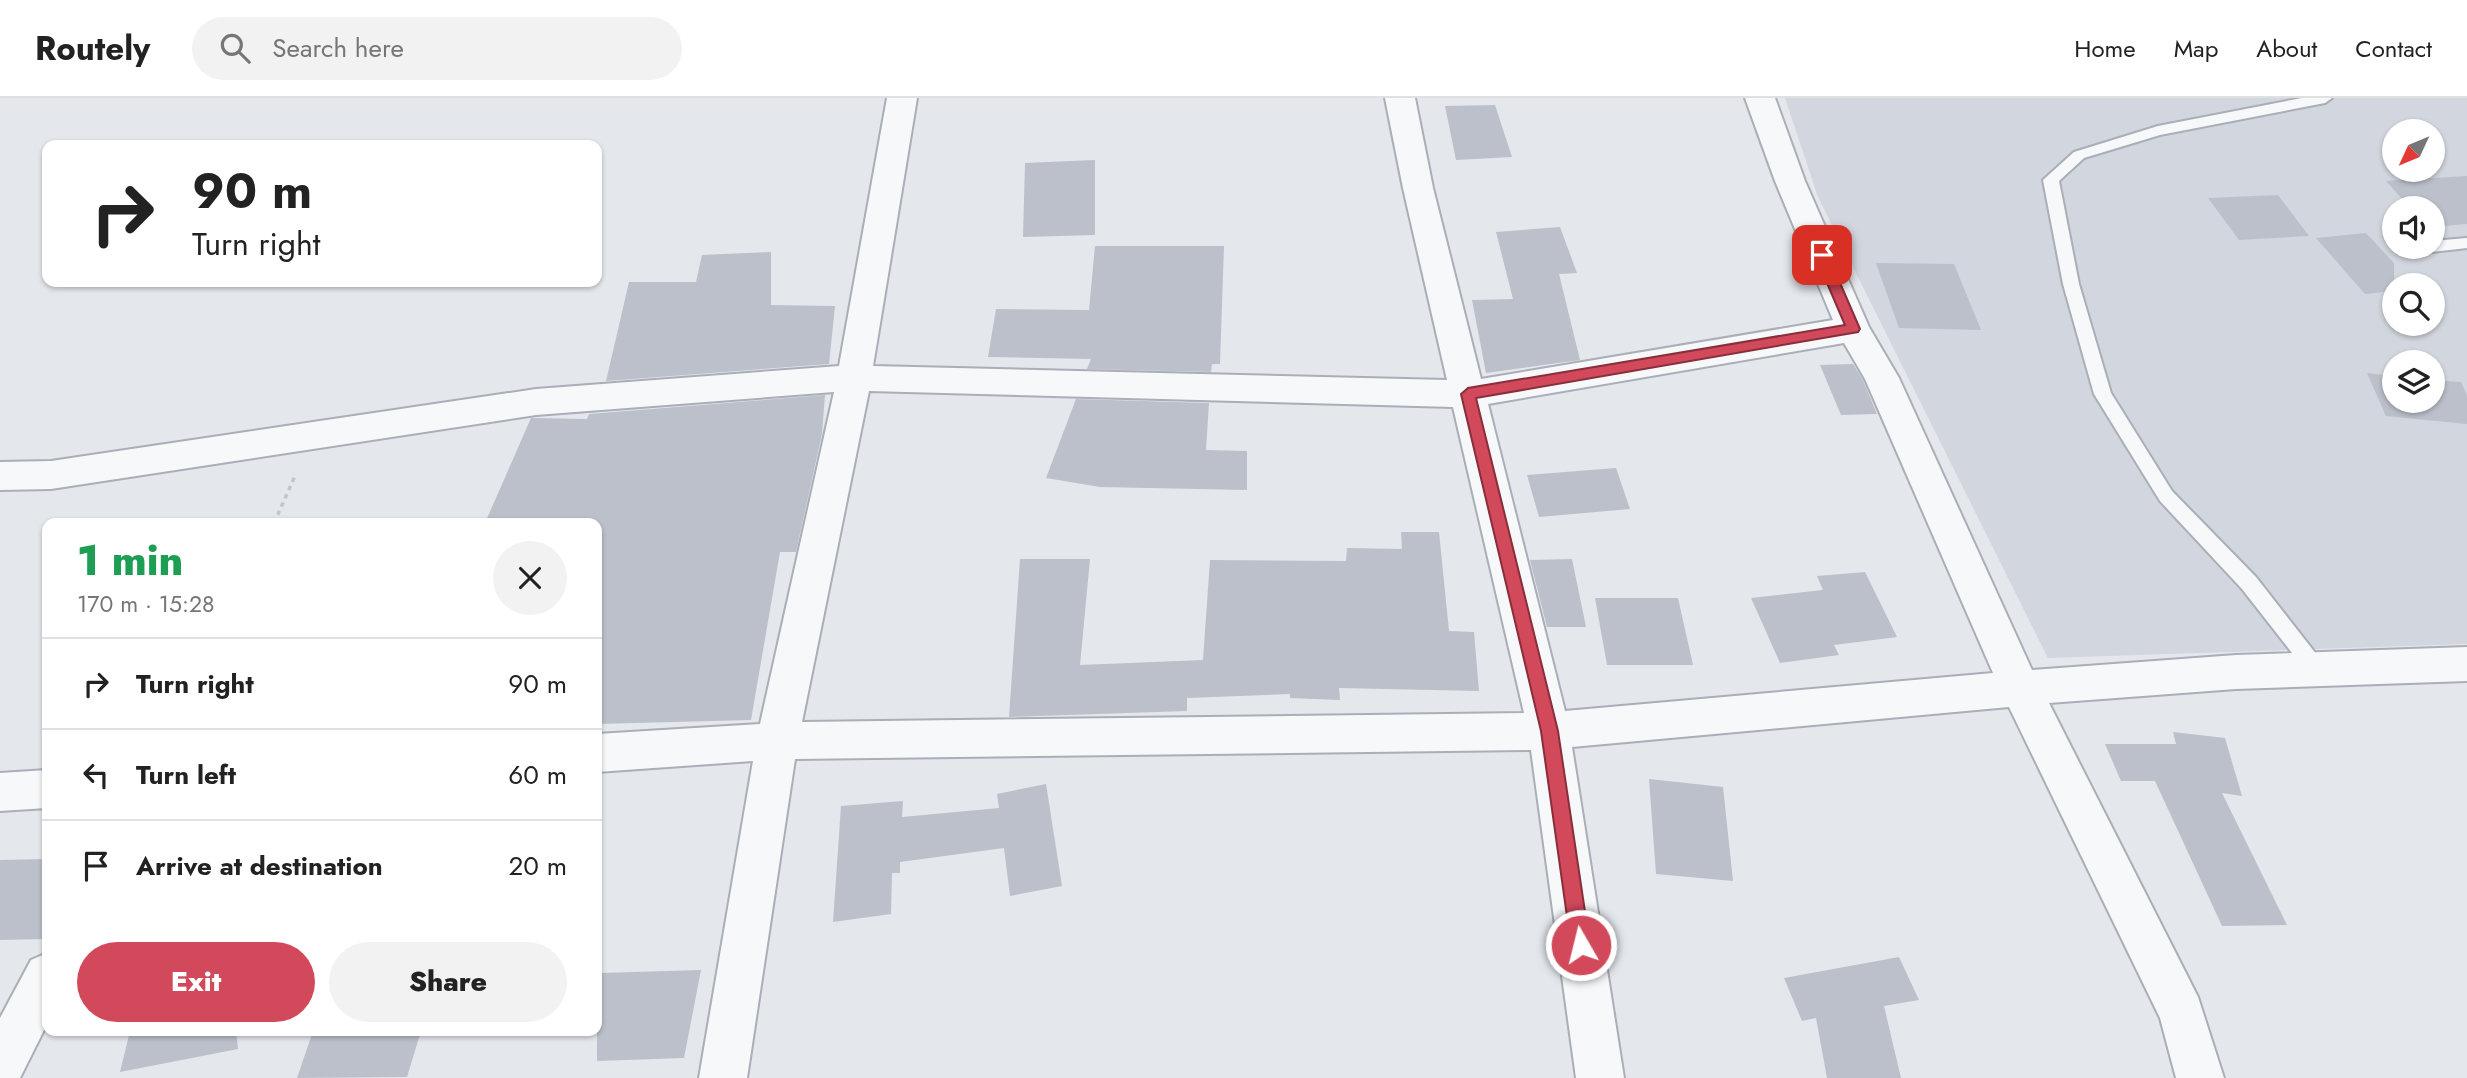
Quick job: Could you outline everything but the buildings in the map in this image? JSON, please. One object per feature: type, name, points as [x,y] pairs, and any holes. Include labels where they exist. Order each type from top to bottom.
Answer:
[{"type":"street","points":[[723,1078],[776,741],[854,378],[902,98]]},
{"type":"street","points":[[1400,98],[1549,731],[1600,1078]]},
{"type":"street","points":[[1760,98],[1790,181],[1853,329],[1882,378],[2020,688],[2182,1013],[2200,1078]]},
{"type":"street","points":[[0,475],[51,475],[536,402],[854,378],[1468,394],[1853,329]]},
{"type":"street","points":[[602,753],[776,741],[1549,731],[2020,688],[2236,672],[2467,664]]},
{"type":"street","points":[[0,792],[42,789]]},
{"type":"street","points":[[0,1068],[42,986]]},
{"type":"lane","points":[[2317,670],[2249,583],[2166,496],[2102,394],[2071,284],[2051,180],[2079,155],[2158,131],[2325,98]]},
{"type":"lane","points":[[2445,245],[2467,243]]},
{"type":"shaded area","points":[[1785,98],[2467,98],[2467,644],[2048,658],[1818,197]]},
{"type":"route","points":[[1581,945],[1549,731],[1468,394],[1853,329],[1822,255]]}]
